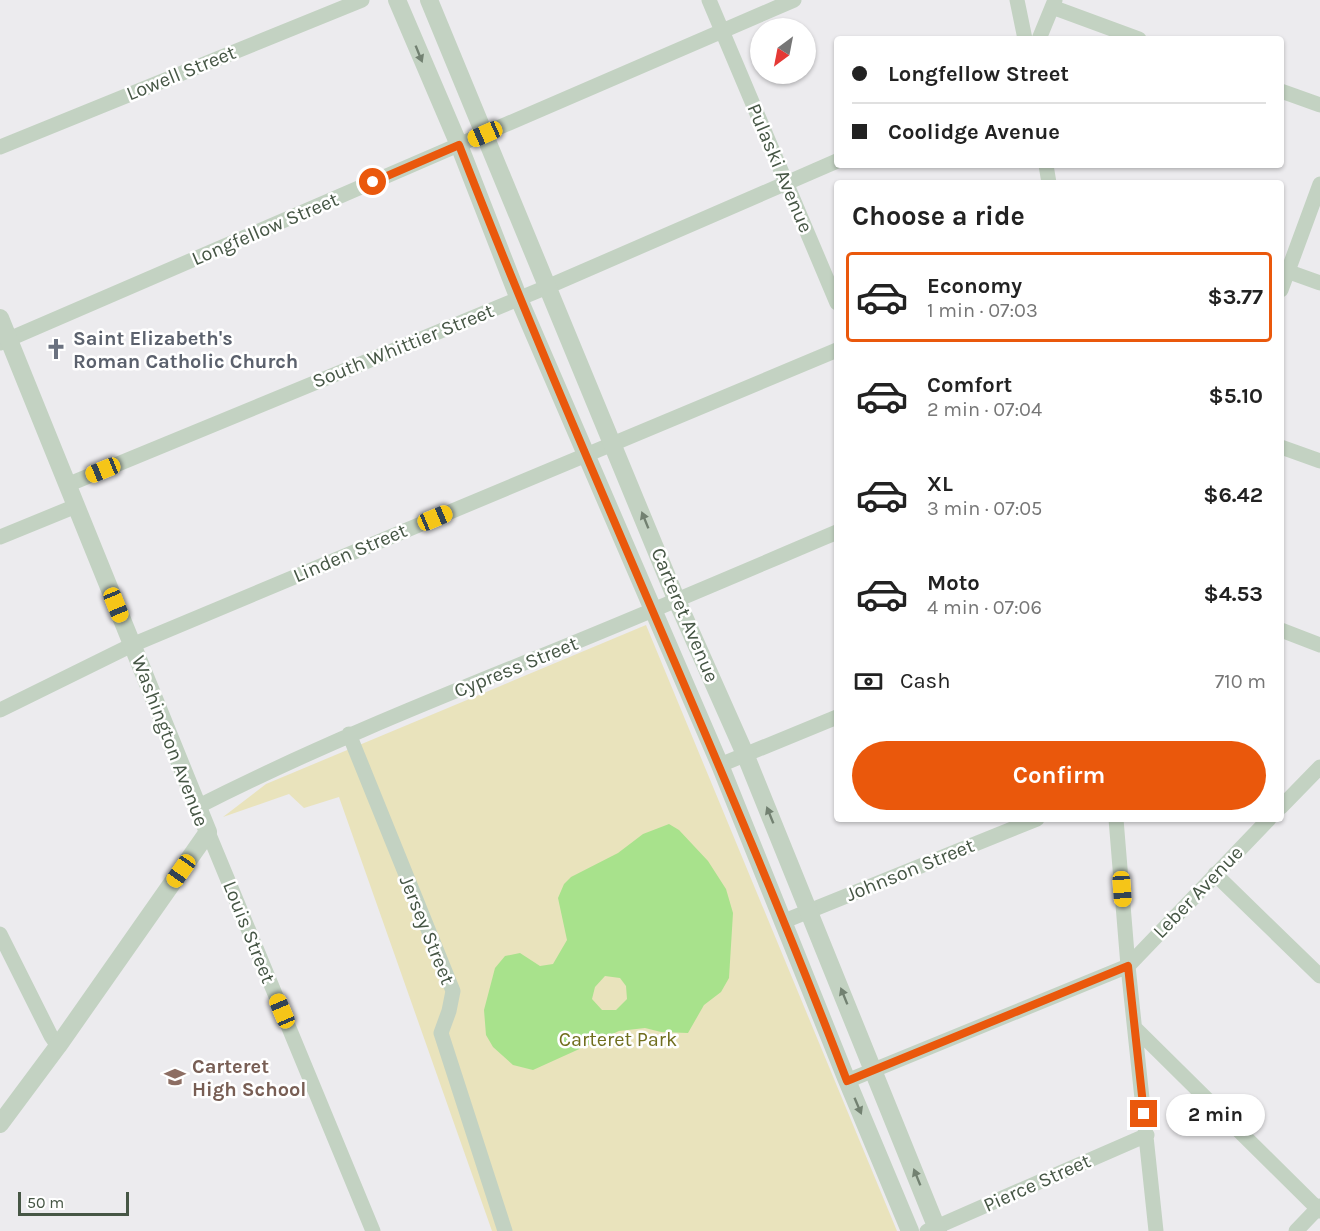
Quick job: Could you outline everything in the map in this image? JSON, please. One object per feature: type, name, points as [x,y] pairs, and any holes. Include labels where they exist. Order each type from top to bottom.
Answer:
[{"type":"street","name":"Lowell Street","points":[[0,147],[362,0]]},
{"type":"street","name":"Carteret Avenue","points":[[397,0],[459,145],[519,299],[720,765],[910,1231]]},
{"type":"street","name":"Carteret Avenue","points":[[429,0],[614,443],[677,601],[745,754],[874,1070],[934,1230]]},
{"type":"street","name":"Pulaski Avenue","points":[[709,0],[834,296]]},
{"type":"street","name":"Longfellow Street","points":[[4,341],[794,0]]},
{"type":"street","points":[[1017,0],[1024,36]]},
{"type":"street","points":[[1040,36],[1053,4],[1132,36]]},
{"type":"street","points":[[1284,92],[1320,105]]},
{"type":"street","name":"South Whittier Street","points":[[67,485],[519,299],[834,162]]},
{"type":"street","points":[[1320,184],[1284,270],[1320,283]]},
{"type":"street","name":"Washington Avenue","points":[[0,318],[4,341],[76,506],[208,832],[58,1046],[0,1124]]},
{"type":"street","name":"Linden Street","points":[[0,710],[132,645],[834,351]]},
{"type":"street","points":[[1284,448],[1320,461]]},
{"type":"street","points":[[0,537],[76,506]]},
{"type":"street","name":"Cypress Street","points":[[197,807],[261,774],[349,735],[653,611],[834,533]]},
{"type":"street","points":[[1284,631],[1320,645]]},
{"type":"street","points":[[720,765],[834,718]]},
{"type":"street","name":"Jersey Street","points":[[349,735],[453,991],[441,1034],[505,1231]]},
{"type":"street","points":[[1284,804],[1320,767]]},
{"type":"street","name":"Johnson Street","points":[[783,922],[1030,822]]},
{"type":"street","points":[[1116,822],[1128,966],[1156,1231]]},
{"type":"street","name":"Leber Avenue","points":[[1128,966],[1266,822]]},
{"type":"street","name":"Louis Street","points":[[208,832],[373,1231]]},
{"type":"street","points":[[1215,874],[1320,976]]},
{"type":"street","points":[[0,934],[58,1046]]},
{"type":"street","points":[[847,1081],[1128,966]]},
{"type":"street","points":[[1136,1029],[1319,1209],[1296,1231]]},
{"type":"street","name":"Pierce Street","points":[[934,1230],[1147,1135]]},
{"type":"green space","name":"Carteret Park","points":[[646,625],[897,1231],[492,1231],[339,797],[304,808],[289,794],[223,817],[266,784]]},
{"type":"shaded area","points":[[669,824],[679,830],[708,861],[726,889],[733,913],[729,978],[721,992],[704,1005],[688,1033],[661,1032],[645,1028],[619,1031],[533,1070],[513,1065],[493,1047],[486,1035],[484,1010],[495,968],[505,956],[520,953],[540,966],[553,964],[567,940],[558,898],[564,884],[571,877],[618,853],[643,834]],"holes":[[[605,976],[620,978],[626,986],[627,999],[616,1010],[602,1010],[592,999],[595,987]]]},
{"type":"place","name":"Saint Elizabeth's Roman Catholic Church","points":[[56,349]]},
{"type":"place","name":"Carteret High School","points":[[175,1077]]},
{"type":"route","points":[[373,182],[459,145],[519,299],[720,765],[847,1081],[1128,966],[1144,1114]]}]
